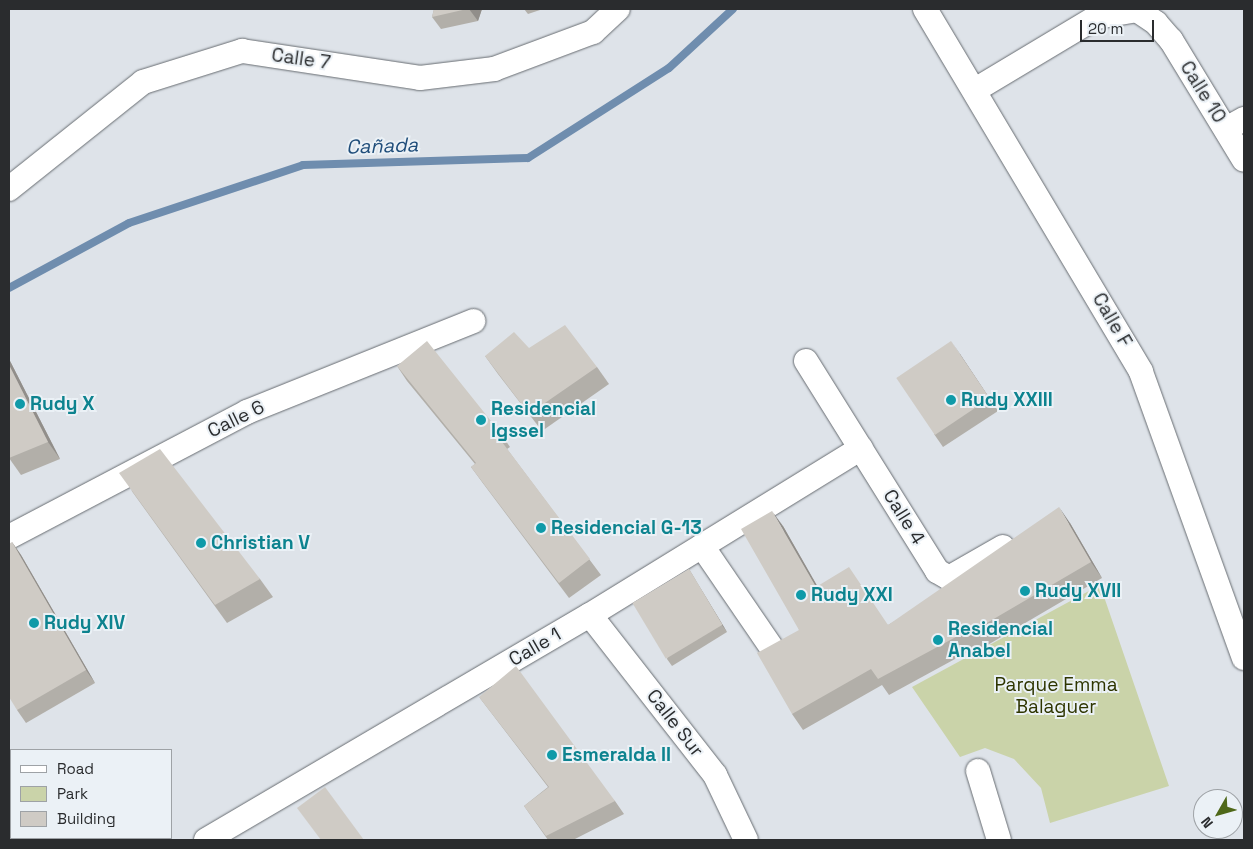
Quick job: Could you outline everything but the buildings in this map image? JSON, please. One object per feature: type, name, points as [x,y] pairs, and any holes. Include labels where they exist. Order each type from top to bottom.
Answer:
[{"type":"street","name":"Calle 7","points":[[9,189],[143,82],[242,52],[420,78],[494,69],[593,32],[618,9]]},
{"type":"street","name":"Calle F","points":[[925,9],[975,90],[1141,372],[1244,658]]},
{"type":"street","name":"Calle 10","points":[[975,90],[1096,17],[1137,10],[1156,23],[1171,40],[1235,124],[1244,160]]},
{"type":"street","name":"Calle 6","points":[[9,537],[247,412],[473,321]]},
{"type":"street","name":"Calle 4","points":[[806,361],[937,571],[949,578],[1025,533]]},
{"type":"street","name":"Calle 1","points":[[212,839],[590,615],[861,448]]},
{"type":"street","points":[[702,546],[774,651]]},
{"type":"street","name":"Calle Sur","points":[[590,615],[715,775],[746,840]]},
{"type":"street","points":[[978,771],[999,840]]},
{"type":"green space","name":"Parque Emma Balaguer","points":[[1100,585],[1169,786],[1050,823],[1041,788],[1014,759],[985,748],[960,757],[912,687]]},
{"type":"waterway","name":"Cañada","points":[[9,288],[129,223],[303,165],[528,158],[669,68],[733,9]]},
{"type":"place","name":"Rudy XXIII","points":[[951,400]]},
{"type":"place","name":"Rudy X","points":[[20,404]]},
{"type":"place","name":"Residencial Igssel","points":[[481,420]]},
{"type":"place","name":"Residencial G-13","points":[[541,528]]},
{"type":"place","name":"Christian V","points":[[201,543]]},
{"type":"place","name":"Rudy XVII","points":[[1025,591]]},
{"type":"place","name":"Rudy XXI","points":[[801,595]]},
{"type":"place","name":"Rudy XIV","points":[[34,623]]},
{"type":"place","name":"Residencial Anabel","points":[[938,640]]},
{"type":"place","name":"Esmeralda II","points":[[552,755]]}]
